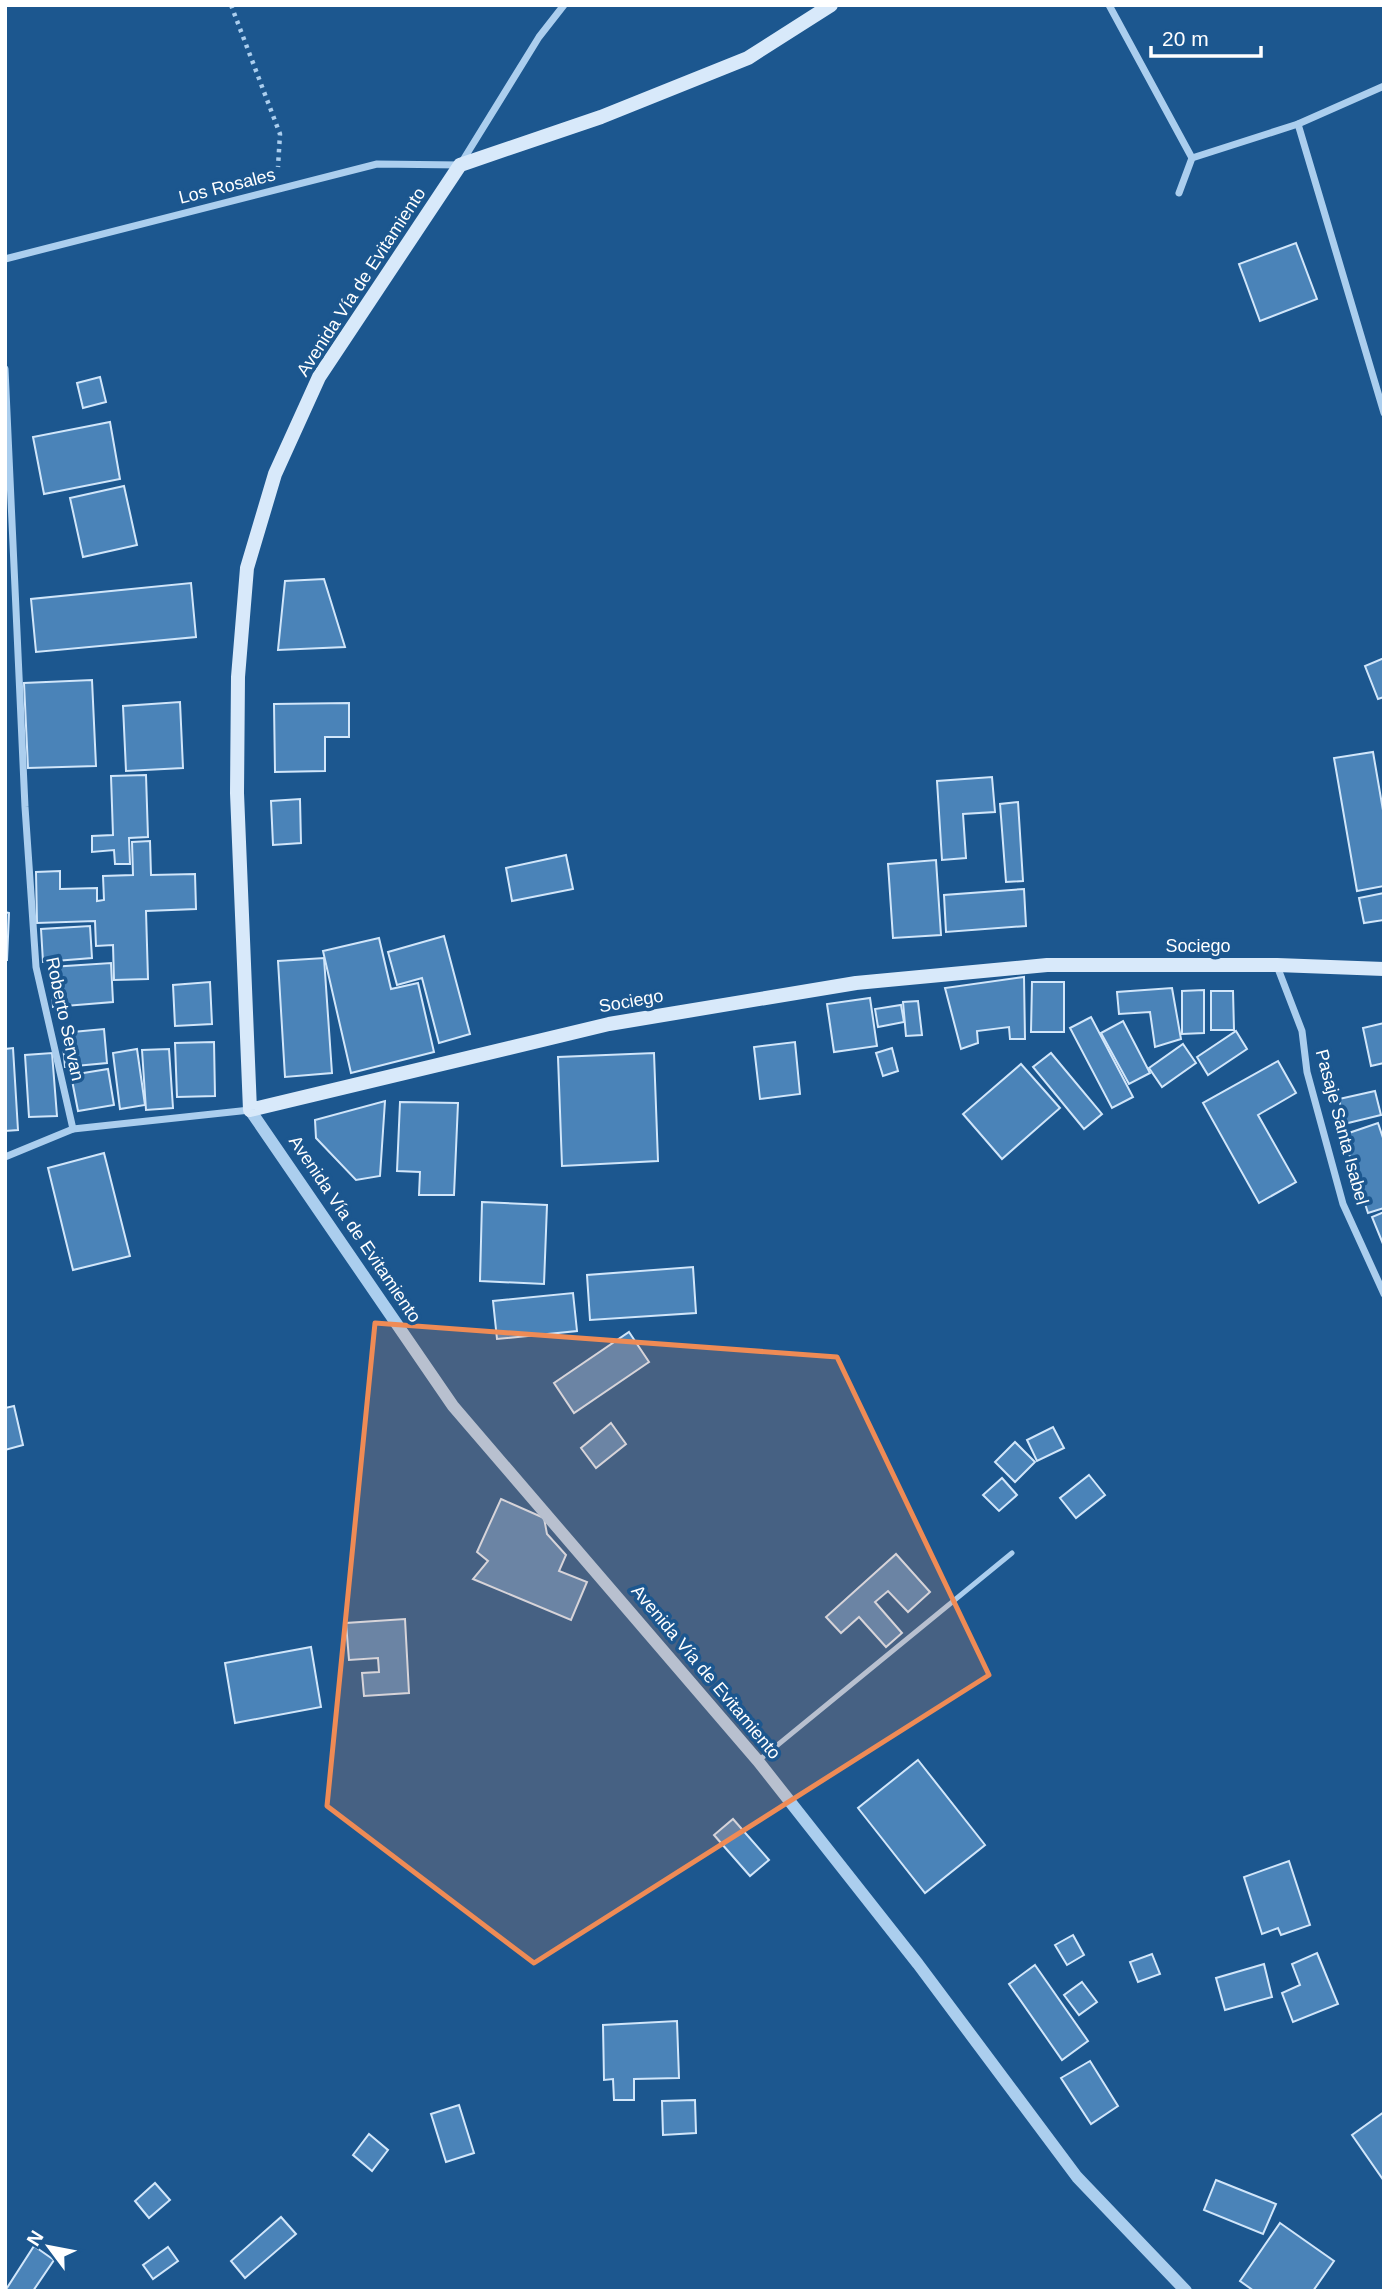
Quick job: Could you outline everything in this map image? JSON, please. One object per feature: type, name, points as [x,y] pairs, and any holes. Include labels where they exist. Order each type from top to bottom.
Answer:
[{"type":"main road","points":[[460,165],[601,117],[748,58],[831,5]]},
{"type":"main road","name":"Avenida Vía de Evitamiento","points":[[250,1110],[237,793],[238,677],[247,568],[275,474],[319,377],[460,165]]},
{"type":"main road","name":"Sociego","points":[[250,1110],[609,1024],[856,983],[1047,965],[1277,965],[1384,969]]},
{"type":"street","name":"Avenida Vía de Evitamiento","points":[[460,165],[539,37],[564,5]]},
{"type":"street","points":[[1109,5],[1192,158],[1179,193]]},
{"type":"street","points":[[1192,158],[1298,124],[1384,86]]},
{"type":"street","points":[[1298,124],[1384,413]]},
{"type":"street","name":"Los Rosales","points":[[5,259],[377,163],[460,165]]},
{"type":"street","name":"Roberto Servan","points":[[5,369],[25,807],[36,967],[73,1129]]},
{"type":"street","name":"Pasaje Santa Isabel","points":[[1277,965],[1302,1031],[1307,1072],[1343,1203],[1383,1288]]},
{"type":"street","name":"Avenida Vía de Evitamiento","points":[[250,1110],[453,1406],[758,1761],[918,1964],[1077,2177],[1186,2291]]},
{"type":"street","name":"Sociego","points":[[5,1157],[73,1129],[250,1110]]},
{"type":"lane","points":[[758,1761],[1012,1553]]},
{"type":"path","points":[[231,5],[280,134],[276,189]]},
{"type":"highlighted area","points":[[375,1323],[837,1357],[989,1675],[534,1963],[327,1806]]},
{"type":"building","points":[[1296,243],[1317,299],[1260,321],[1239,264]]},
{"type":"building","points":[[100,377],[106,402],[83,408],[77,383]]},
{"type":"building","points":[[110,422],[120,479],[44,494],[33,437]]},
{"type":"building","points":[[124,486],[137,545],[83,557],[70,498]]},
{"type":"building","points":[[324,579],[345,647],[278,650],[285,581]]},
{"type":"building","points":[[191,583],[196,637],[36,652],[31,599]]},
{"type":"building","points":[[1384,658],[1384,697],[1378,699],[1365,666]]},
{"type":"building","points":[[92,680],[96,766],[28,768],[24,683]]},
{"type":"building","points":[[180,702],[183,768],[126,771],[123,706]]},
{"type":"building","points":[[349,703],[349,737],[325,737],[325,771],[275,772],[274,704]]},
{"type":"building","points":[[1373,752],[1384,816],[1384,886],[1357,891],[1334,758]]},
{"type":"building","points":[[146,775],[148,837],[129,838],[130,864],[115,864],[114,850],[92,852],[92,836],[113,835],[111,776]]},
{"type":"building","points":[[992,777],[995,812],[963,814],[966,858],[942,860],[937,781]]},
{"type":"building","points":[[300,799],[301,843],[273,845],[271,801]]},
{"type":"building","points":[[1018,802],[1023,881],[1006,882],[1000,804]]},
{"type":"building","points":[[150,841],[151,875],[195,874],[196,909],[146,911],[148,979],[114,980],[113,945],[96,946],[95,921],[37,923],[36,872],[60,871],[60,889],[97,888],[97,901],[104,900],[103,876],[133,875],[132,842]]},
{"type":"building","points":[[566,855],[573,889],[512,901],[506,868]]},
{"type":"building","points":[[936,860],[941,935],[893,938],[888,864]]},
{"type":"building","points":[[1024,889],[1026,926],[946,932],[944,895]]},
{"type":"building","points":[[1384,893],[1384,920],[1364,923],[1359,898]]},
{"type":"building","points":[[5,912],[9,913],[7,960],[5,960]]},
{"type":"building","points":[[90,926],[92,958],[43,962],[41,929]]},
{"type":"building","points":[[444,936],[470,1034],[439,1043],[422,978],[397,985],[388,952]]},
{"type":"building","points":[[379,938],[391,989],[418,983],[434,1052],[351,1073],[323,951]]},
{"type":"building","points":[[324,958],[332,1073],[285,1077],[278,961]]},
{"type":"building","points":[[111,963],[113,1002],[53,1007],[51,967]]},
{"type":"building","points":[[1024,977],[1025,1039],[1010,1039],[1009,1027],[977,1031],[978,1043],[961,1049],[945,988]]},
{"type":"building","points":[[210,982],[212,1024],[175,1026],[173,985]]},
{"type":"building","points":[[1032,982],[1064,982],[1064,1032],[1031,1032]]},
{"type":"building","points":[[1172,988],[1181,1039],[1155,1047],[1150,1012],[1119,1014],[1117,992]]},
{"type":"building","points":[[1204,990],[1204,1033],[1182,1034],[1182,991]]},
{"type":"building","points":[[1211,991],[1233,991],[1234,1030],[1211,1030]]},
{"type":"building","points":[[870,998],[877,1046],[834,1052],[827,1004]]},
{"type":"building","points":[[918,1001],[922,1035],[906,1036],[903,1002]]},
{"type":"building","points":[[901,1005],[904,1022],[878,1027],[875,1009]]},
{"type":"building","points":[[1091,1017],[1133,1097],[1112,1108],[1070,1028]]},
{"type":"building","points":[[1123,1021],[1150,1073],[1129,1084],[1101,1033]]},
{"type":"building","points":[[1384,1023],[1384,1063],[1371,1066],[1363,1028]]},
{"type":"building","points":[[104,1029],[107,1063],[65,1067],[62,1033]]},
{"type":"building","points":[[1236,1031],[1247,1049],[1208,1075],[1197,1057]]},
{"type":"building","points":[[214,1042],[215,1096],[177,1097],[175,1043]]},
{"type":"building","points":[[795,1042],[800,1094],[760,1099],[754,1047]]},
{"type":"building","points":[[1183,1044],[1196,1063],[1162,1087],[1149,1068]]},
{"type":"building","points":[[13,1048],[18,1130],[5,1131],[5,1049]]},
{"type":"building","points":[[892,1048],[898,1071],[883,1076],[876,1053]]},
{"type":"building","points":[[137,1049],[145,1105],[120,1109],[113,1053]]},
{"type":"building","points":[[169,1049],[173,1108],[146,1110],[142,1050]]},
{"type":"building","points":[[52,1053],[57,1116],[29,1117],[25,1055]]},
{"type":"building","points":[[654,1053],[658,1161],[562,1166],[558,1057]]},
{"type":"building","points":[[1051,1053],[1102,1114],[1084,1129],[1033,1067]]},
{"type":"building","points":[[1278,1061],[1296,1093],[1258,1115],[1296,1182],[1259,1203],[1203,1103]]},
{"type":"building","points":[[1021,1064],[1060,1108],[1002,1159],[963,1114]]},
{"type":"building","points":[[108,1069],[114,1105],[78,1111],[71,1075]]},
{"type":"building","points":[[1375,1091],[1381,1115],[1344,1124],[1339,1099]]},
{"type":"building","points":[[385,1101],[380,1176],[356,1180],[316,1138],[315,1120]]},
{"type":"building","points":[[400,1102],[458,1103],[454,1195],[419,1195],[420,1172],[397,1171]]},
{"type":"building","points":[[1378,1123],[1384,1141],[1384,1208],[1368,1213],[1343,1135]]},
{"type":"building","points":[[104,1153],[130,1256],[73,1270],[48,1168]]},
{"type":"building","points":[[482,1202],[547,1205],[544,1284],[480,1281]]},
{"type":"building","points":[[1384,1212],[1384,1243],[1383,1244],[1372,1217]]},
{"type":"building","points":[[693,1267],[696,1313],[590,1320],[587,1275]]},
{"type":"building","points":[[573,1293],[577,1331],[497,1339],[493,1301]]},
{"type":"building","points":[[629,1332],[649,1362],[574,1413],[554,1383]]},
{"type":"building","points":[[14,1406],[23,1445],[5,1450],[5,1408]]},
{"type":"building","points":[[611,1423],[626,1444],[596,1468],[581,1448]]},
{"type":"building","points":[[1053,1427],[1064,1448],[1037,1461],[1027,1440]]},
{"type":"building","points":[[1015,1442],[1035,1462],[1015,1482],[995,1462]]},
{"type":"building","points":[[1089,1475],[1105,1495],[1076,1518],[1060,1498]]},
{"type":"building","points":[[1002,1478],[1017,1495],[999,1511],[983,1495]]},
{"type":"building","points":[[501,1499],[544,1518],[547,1534],[566,1555],[559,1571],[587,1582],[571,1620],[473,1579],[488,1561],[477,1552]]},
{"type":"building","points":[[896,1554],[930,1592],[908,1612],[888,1591],[875,1602],[902,1633],[886,1647],[859,1617],[841,1633],[826,1617]]},
{"type":"building","points":[[405,1619],[409,1693],[364,1696],[362,1673],[379,1672],[378,1658],[349,1660],[346,1623]]},
{"type":"building","points":[[311,1647],[321,1707],[235,1723],[225,1663]]},
{"type":"building","points":[[918,1760],[985,1845],[925,1893],[858,1808]]},
{"type":"building","points":[[733,1819],[769,1860],[750,1876],[714,1835]]},
{"type":"building","points":[[1289,1861],[1310,1925],[1281,1935],[1278,1928],[1262,1934],[1244,1877]]},
{"type":"building","points":[[1073,1935],[1084,1955],[1067,1965],[1055,1945]]},
{"type":"building","points":[[1317,1953],[1338,2004],[1293,2022],[1282,1993],[1300,1985],[1292,1964]]},
{"type":"building","points":[[1152,1954],[1160,1974],[1138,1982],[1130,1962]]},
{"type":"building","points":[[1264,1964],[1272,1997],[1225,2010],[1216,1978]]},
{"type":"building","points":[[1035,1965],[1088,2041],[1062,2060],[1009,1984]]},
{"type":"building","points":[[1082,1982],[1097,2002],[1079,2015],[1064,1995]]},
{"type":"building","points":[[677,2021],[679,2078],[634,2079],[634,2100],[614,2100],[613,2079],[604,2080],[603,2025]]},
{"type":"building","points":[[1090,2061],[1118,2106],[1091,2124],[1061,2078]]},
{"type":"building","points":[[695,2100],[696,2133],[663,2135],[662,2101]]},
{"type":"building","points":[[459,2105],[474,2153],[446,2162],[431,2114]]},
{"type":"building","points":[[1384,2112],[1384,2181],[1352,2135]]},
{"type":"building","points":[[369,2134],[388,2150],[372,2171],[353,2155]]},
{"type":"building","points":[[1216,2180],[1276,2204],[1263,2234],[1204,2210]]},
{"type":"building","points":[[155,2183],[170,2200],[149,2218],[135,2201]]},
{"type":"building","points":[[281,2217],[296,2234],[245,2278],[231,2261]]},
{"type":"building","points":[[1280,2223],[1334,2261],[1313,2291],[1254,2291],[1240,2281]]},
{"type":"building","points":[[34,2246],[54,2260],[33,2291],[5,2291]]},
{"type":"building","points":[[168,2247],[178,2261],[153,2279],[143,2265]]}]
